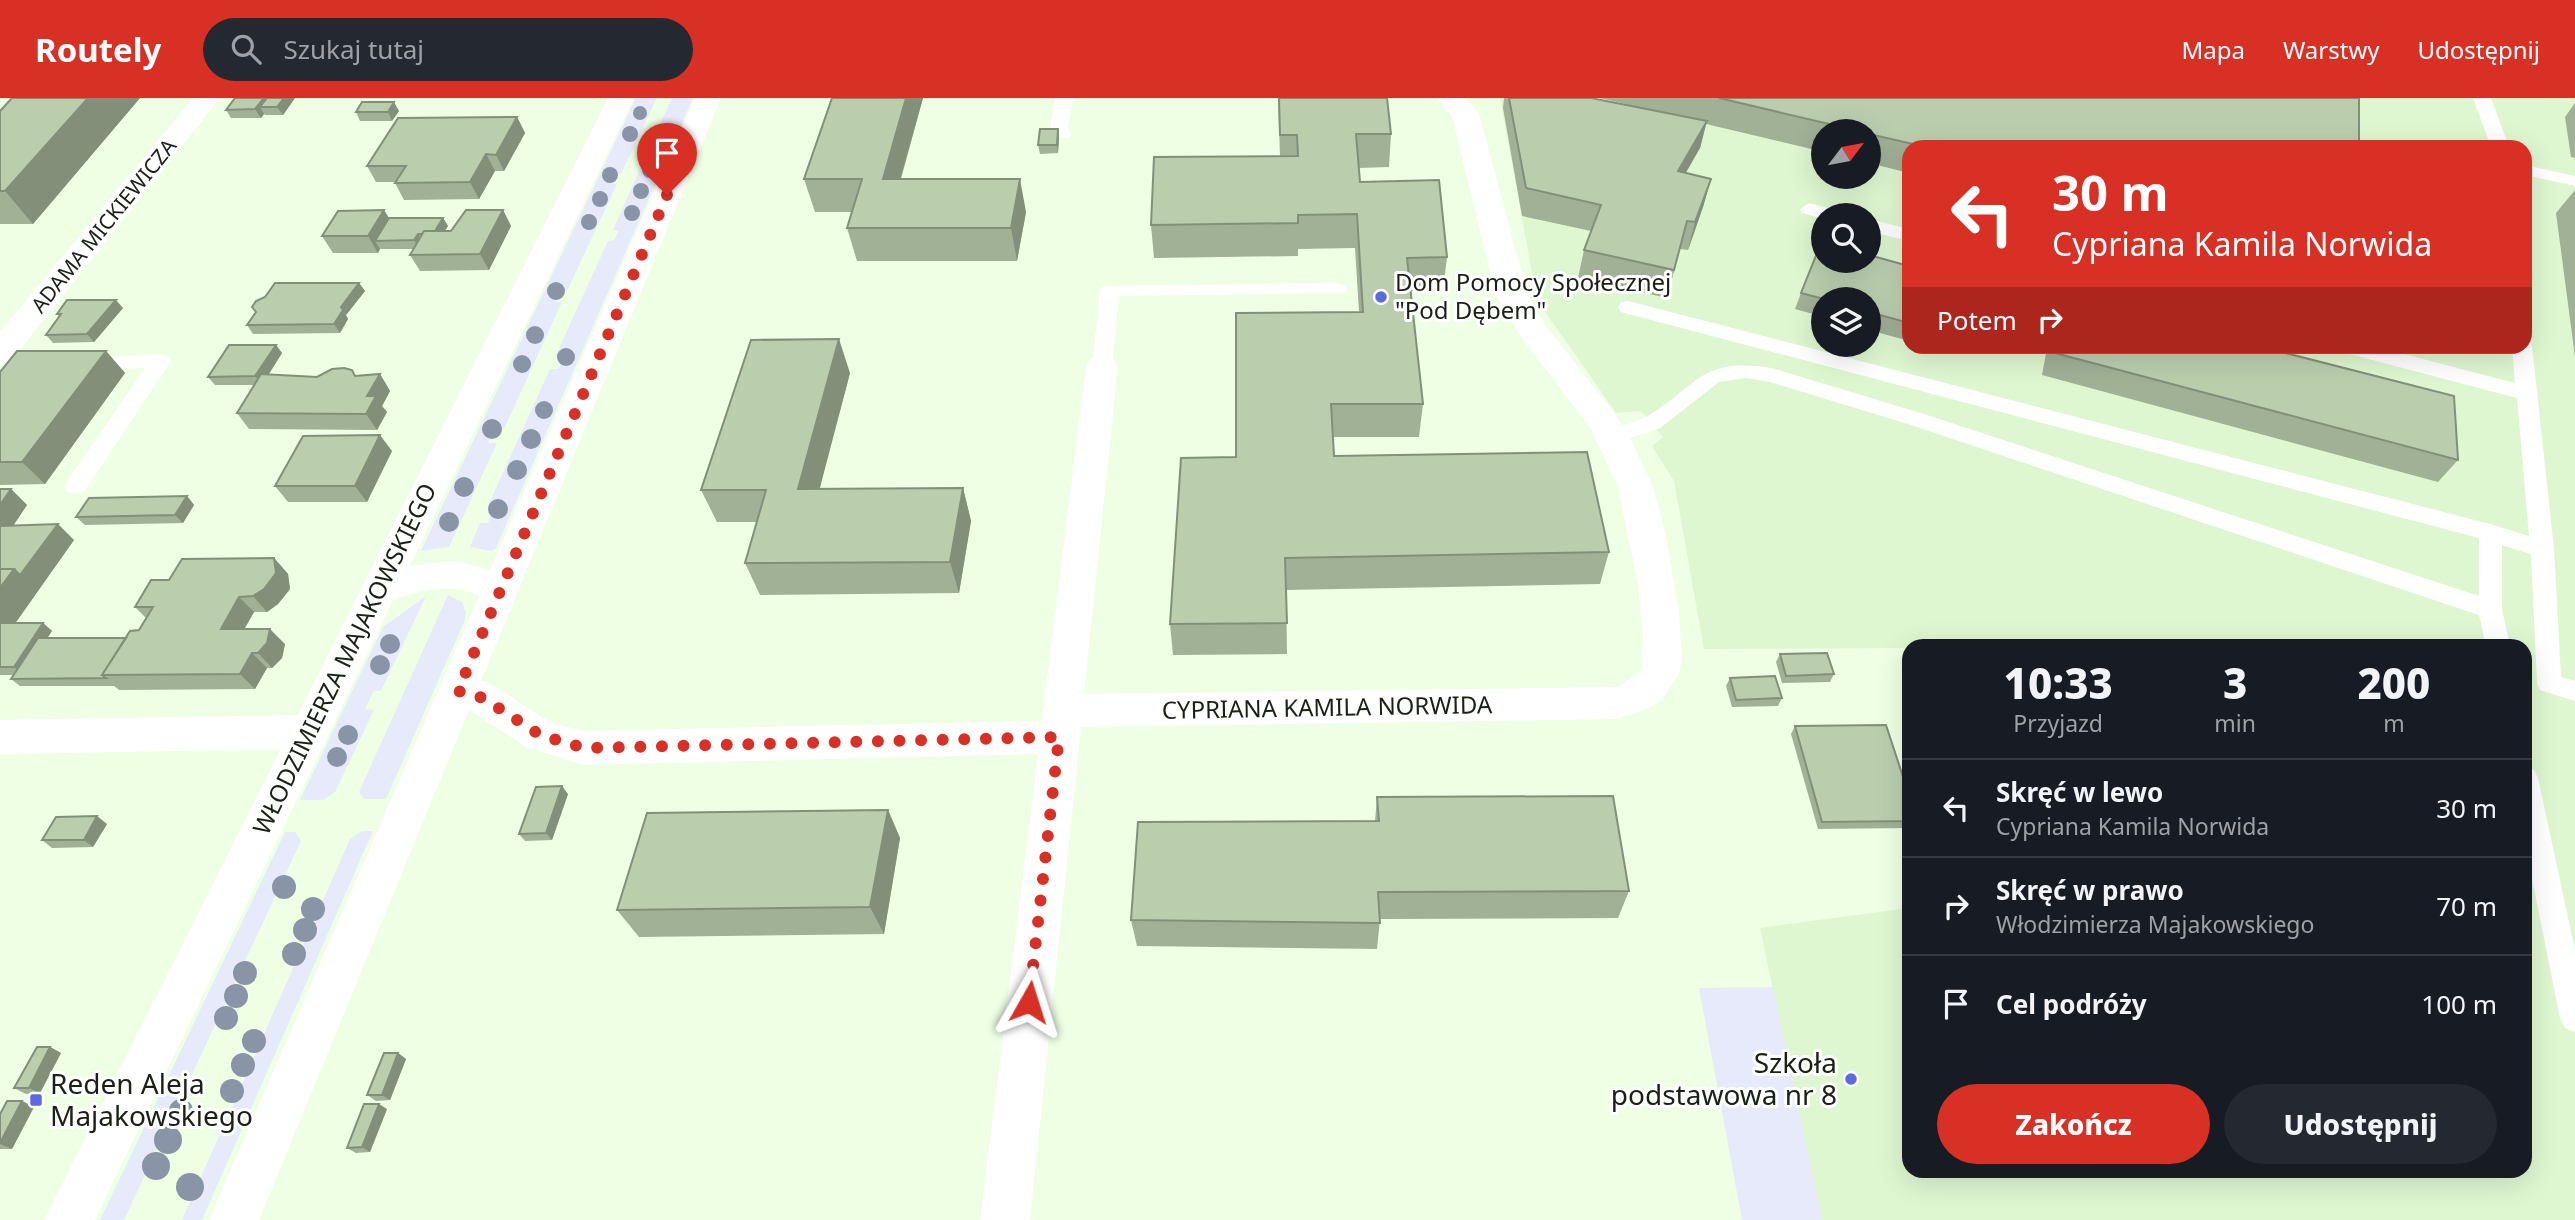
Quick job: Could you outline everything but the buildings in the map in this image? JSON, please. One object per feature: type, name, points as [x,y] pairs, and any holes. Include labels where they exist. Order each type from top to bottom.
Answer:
[{"type":"street","name":"ADAMA MICKIEWICZA","points":[[4,353],[207,98]]},
{"type":"street","name":"WŁODZIMIERZA MAJAKOWSKIEGO","points":[[69,1220],[621,98]]},
{"type":"street","points":[[234,1220],[708,98]]},
{"type":"street","name":"CYPRIANA KAMILA NORWIDA","points":[[458,691],[483,698],[540,735],[584,748],[1060,724],[1593,704],[1629,700],[1650,686],[1660,673],[1665,644],[1638,494],[1612,436],[1572,378],[1525,321],[1512,296],[1465,114],[1450,98]]},
{"type":"street","points":[[1005,1220],[1102,366]]},
{"type":"street","points":[[379,590],[406,580],[447,574],[484,580],[501,590]]},
{"type":"street","points":[[0,737],[310,732]]},
{"type":"lane","points":[[1063,134],[1059,129],[1064,98]]},
{"type":"lane","points":[[2482,98],[2497,140]]},
{"type":"lane","points":[[2532,172],[2575,181]]},
{"type":"lane","points":[[1881,228],[1902,233]]},
{"type":"lane","points":[[1102,366],[1110,290],[1338,289]]},
{"type":"lane","points":[[1628,307],[2490,533],[2542,549]]},
{"type":"lane","points":[[2376,354],[2525,393]]},
{"type":"lane","points":[[2523,354],[2542,549],[2549,682],[2575,691]]},
{"type":"lane","points":[[58,364],[161,361],[76,486]]},
{"type":"lane","points":[[1612,436],[1652,423],[1712,377],[1727,372],[1746,371],[1771,375],[1916,419],[2490,609]]},
{"type":"lane","points":[[2490,533],[2490,609],[2496,639]]},
{"type":"lane","points":[[2532,812],[2575,1018]]},
{"type":"shaded area","points":[[636,98],[657,98],[621,174],[615,174],[610,183],[617,184],[567,291],[560,291],[555,302],[562,302],[504,429],[494,429],[488,443],[497,443],[449,547],[421,551]]},
{"type":"shaded area","points":[[672,98],[693,98],[496,548],[491,551],[470,547],[480,523],[488,523],[494,508],[487,508],[550,369],[558,369],[564,357],[555,357],[608,241],[614,240],[619,231],[613,230],[657,131],[664,131],[667,123],[661,122]]},
{"type":"shaded area","points":[[1500,98],[2575,98],[2575,1220],[1822,1220],[1760,928],[1902,909],[1902,1178],[2532,1178],[2532,639],[1902,639],[1902,648],[1704,649],[1674,481],[1652,446],[1663,437],[1641,411],[1616,413],[1537,300]]},
{"type":"shaded area","points":[[448,595],[462,602],[466,614],[464,622],[386,799],[364,799],[359,792]]},
{"type":"shaded area","points":[[426,596],[381,691],[374,691],[365,709],[374,710],[335,792],[323,800],[300,800],[383,627]]},
{"type":"shaded area","points":[[362,831],[373,831],[202,1220],[182,1220],[350,839]]},
{"type":"shaded area","points":[[285,832],[295,832],[301,841],[124,1220],[100,1220]]},
{"type":"shaded area","points":[[1773,987],[1822,1220],[1742,1220],[1699,988]]},
{"type":"place","name":"Dom Pomocy Społecznej \"Pod Dębem\"","points":[[1381,297]]},
{"type":"place","name":"Szkoła podstawowa nr 8","points":[[1851,1079]]},
{"type":"place","name":"Reden Aleja Majakowskiego","points":[[36,1100]]},
{"type":"route","points":[[667,195],[458,691],[483,698],[540,735],[584,748],[1059,737],[1029,1002]]}]
